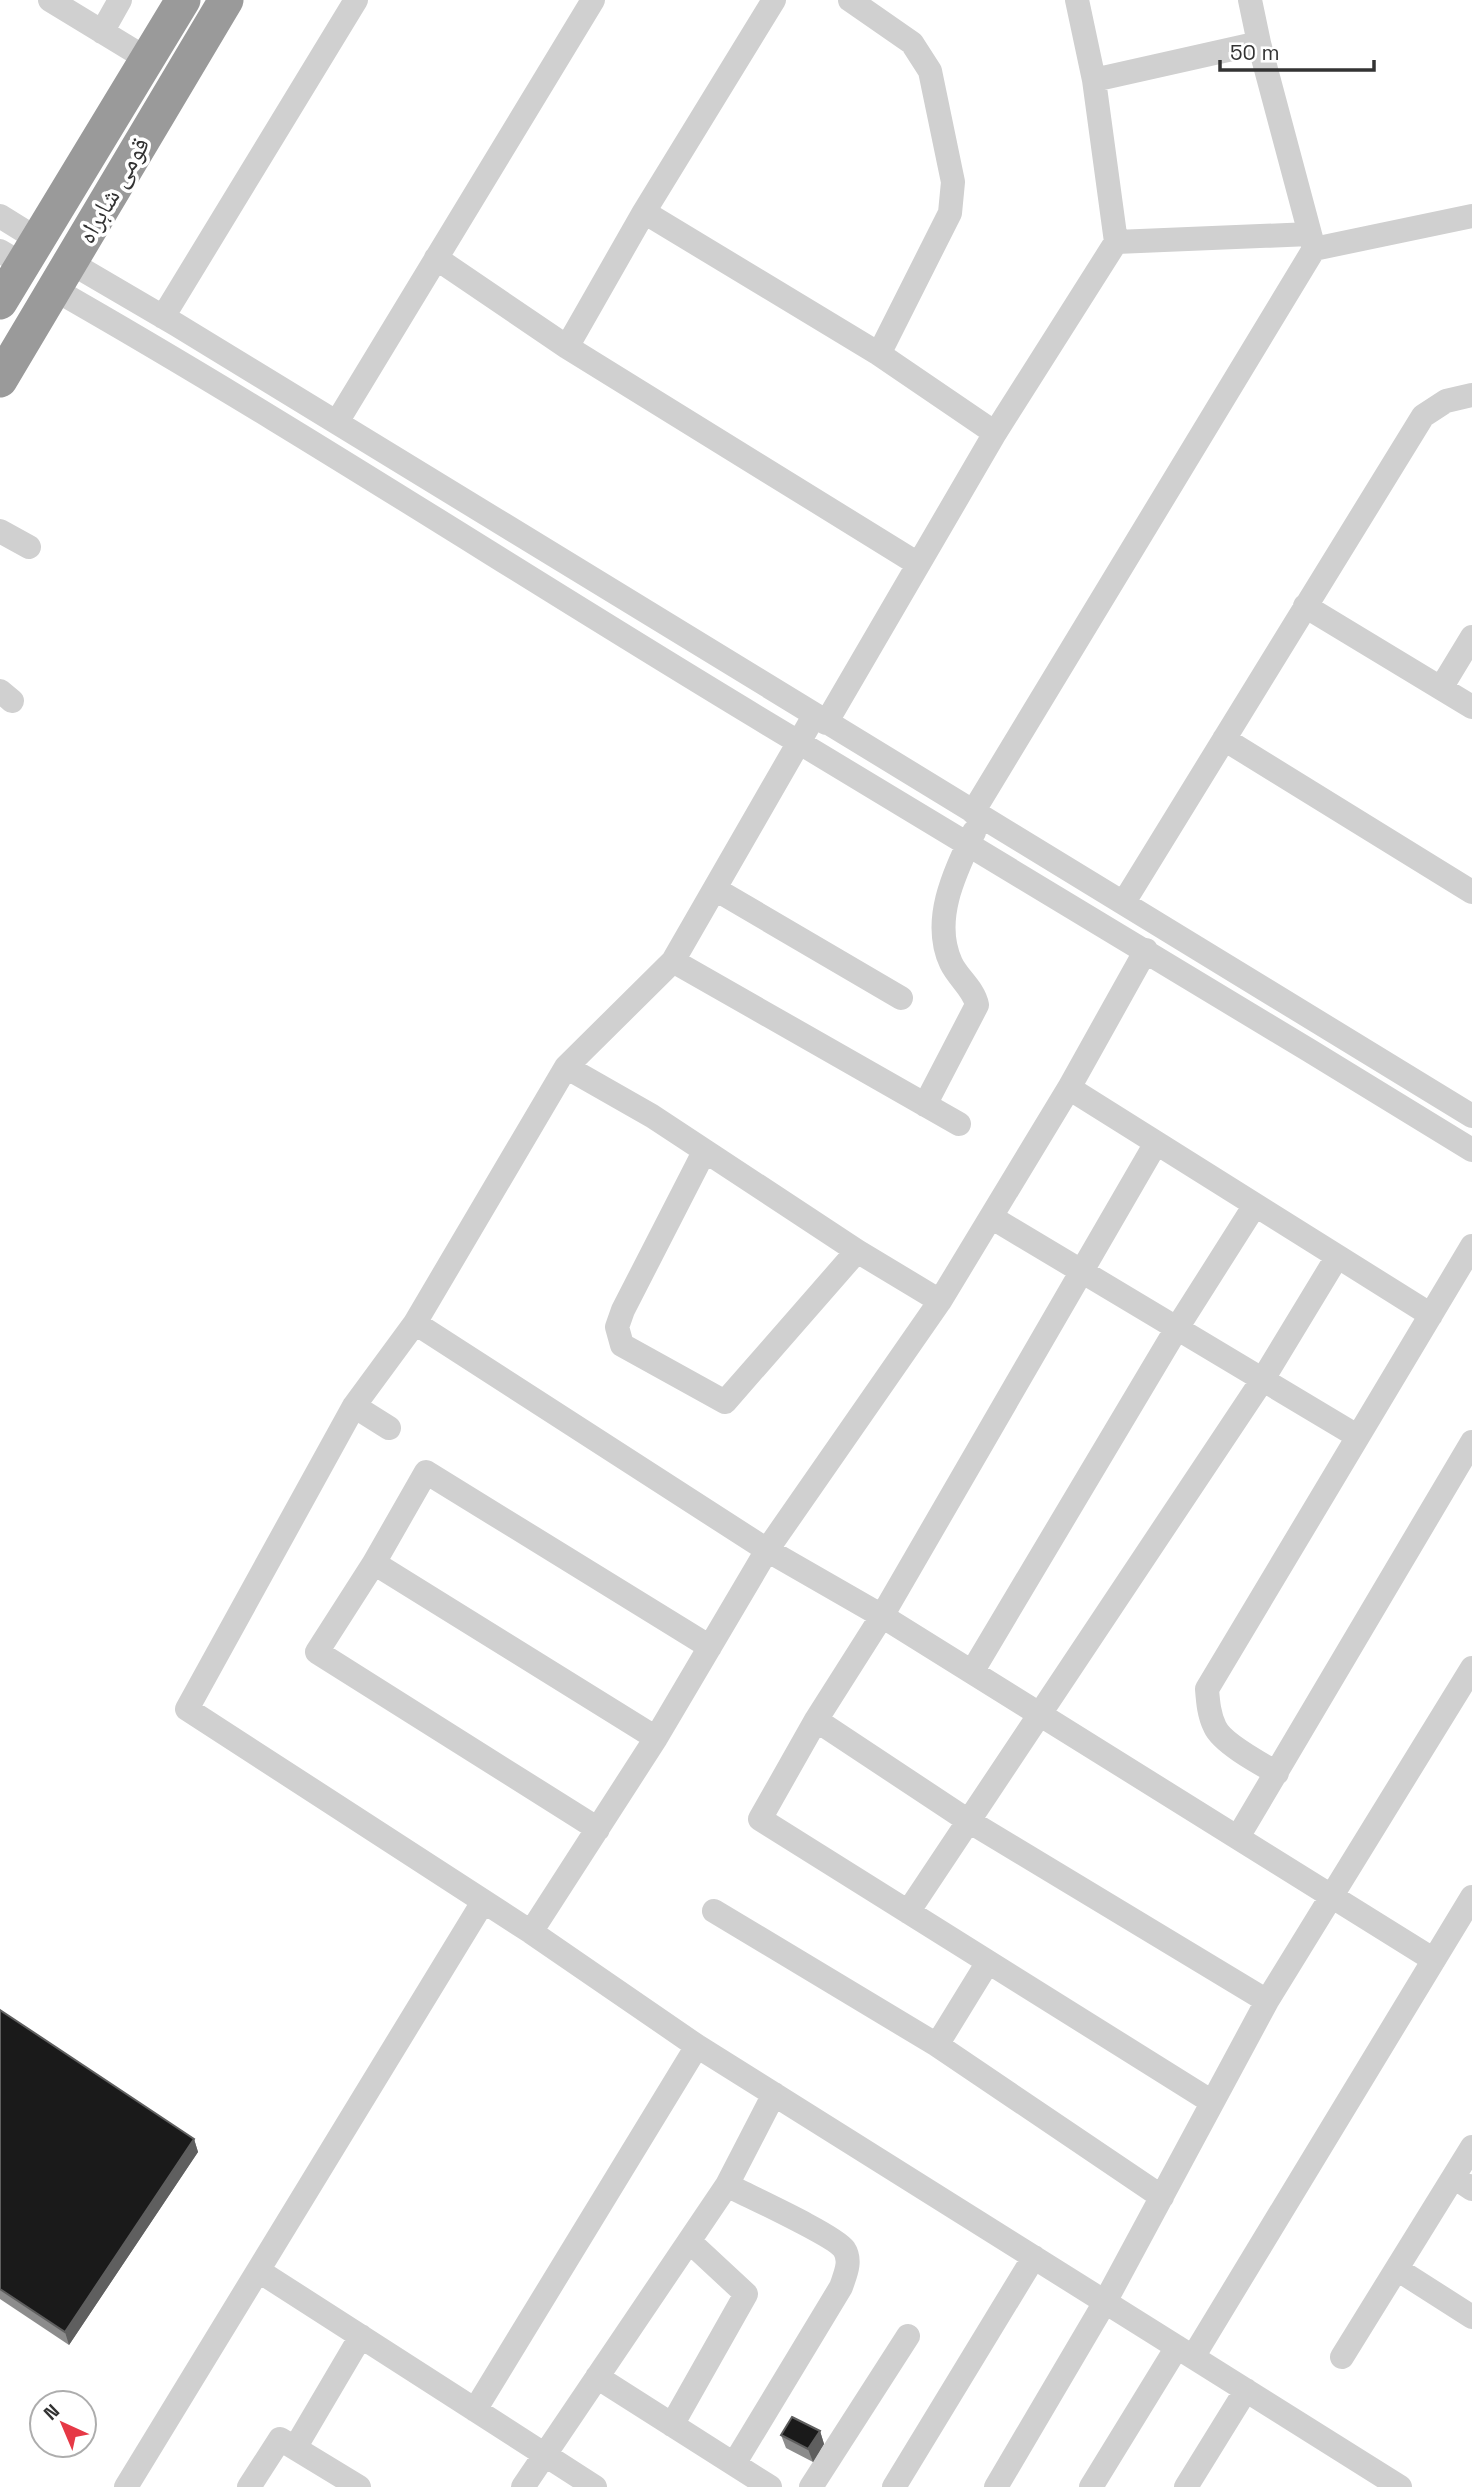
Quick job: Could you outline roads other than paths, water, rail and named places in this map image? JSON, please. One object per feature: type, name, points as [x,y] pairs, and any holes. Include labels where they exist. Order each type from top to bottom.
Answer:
[{"type":"highway","name":"قومی شاہراہ","points":[[0,302],[20,251],[183,0]]},
{"type":"highway","name":"قومی شاہراہ","points":[[0,380],[226,0]]},
{"type":"street","points":[[50,0],[146,59]]},
{"type":"street","points":[[102,32],[120,0]]},
{"type":"street","points":[[163,317],[356,0]]},
{"type":"street","points":[[337,422],[593,0]]},
{"type":"street","points":[[567,347],[644,212],[774,0]]},
{"type":"street","points":[[850,0],[912,43],[930,71],[953,182],[950,213],[879,354]]},
{"type":"street","points":[[1077,0],[1094,80],[1116,242],[995,433],[918,564],[820,719],[798,742],[673,961],[566,1067],[415,1323],[354,1406],[187,1709],[531,1932],[697,2046],[1400,2487]]},
{"type":"street","points":[[925,1105],[977,1005],[976,999],[953,968],[944,944],[943,916],[977,815],[1312,242],[1250,0]]},
{"type":"street","points":[[1094,80],[1259,43]]},
{"type":"street","points":[[644,212],[879,354],[995,433]]},
{"type":"street","points":[[0,216],[20,251]]},
{"type":"street","points":[[1116,242],[1312,242],[1472,216]]},
{"type":"street","points":[[436,258],[567,347],[918,564]]},
{"type":"street","points":[[63,276],[163,317],[1472,1115]]},
{"type":"street","points":[[63,276],[187,366],[798,742],[1146,950],[1472,1150]]},
{"type":"street","points":[[1124,902],[1423,416],[1446,401],[1472,395]]},
{"type":"street","points":[[0,531],[29,547]]},
{"type":"street","points":[[1305,607],[1472,706]]},
{"type":"street","points":[[1441,688],[1472,637]]},
{"type":"street","points":[[703,683],[719,657]]},
{"type":"street","points":[[1224,739],[1472,892]]},
{"type":"street","points":[[715,889],[901,998]]},
{"type":"street","points":[[531,1932],[656,1738],[767,1550],[940,1301],[1069,1088],[1146,950]]},
{"type":"street","points":[[673,961],[959,1124]]},
{"type":"street","points":[[566,1067],[652,1116],[857,1251],[940,1301]]},
{"type":"street","points":[[1069,1088],[1431,1315]]},
{"type":"street","points":[[1156,1143],[882,1616],[816,1720],[760,1819],[1212,2102]]},
{"type":"street","points":[[704,1152],[623,1310],[617,1327],[622,1345],[725,1402],[857,1251]]},
{"type":"street","points":[[972,1672],[1177,1328],[1255,1205]]},
{"type":"street","points":[[991,1217],[1357,1436]]},
{"type":"street","points":[[1277,1773],[1247,1756],[1216,1730],[1209,1710],[1207,1689],[1472,1245]]},
{"type":"street","points":[[908,1912],[1263,1379],[1337,1257]]},
{"type":"street","points":[[415,1323],[767,1550],[1041,1713],[1434,1960]]},
{"type":"street","points":[[354,1406],[390,1428]]},
{"type":"street","points":[[1238,1837],[1472,1442]]},
{"type":"street","points":[[598,1829],[317,1652],[426,1472],[710,1647]]},
{"type":"street","points":[[373,1563],[656,1738]]},
{"type":"street","points":[[996,2487],[1105,2302],[1267,2001],[1472,1668]]},
{"type":"street","points":[[816,1720],[967,1820],[1267,2001]]},
{"type":"street","points":[[126,2487],[483,1902]]},
{"type":"street","points":[[714,1911],[937,2045],[1162,2197]]},
{"type":"street","points":[[1091,2487],[1185,2352],[1434,1960],[1468,1911]]},
{"type":"street","points":[[937,2045],[988,1962]]},
{"type":"street","points":[[475,2410],[697,2046]]},
{"type":"street","points":[[523,2487],[691,2242],[727,2185],[774,2094]]},
{"type":"street","points":[[1342,2357],[1396,2269],[1463,2183],[1472,2147]]},
{"type":"street","points":[[727,2185],[826,2235],[844,2249],[848,2267],[841,2287],[734,2464]]},
{"type":"street","points":[[673,2425],[746,2294],[691,2242]]},
{"type":"street","points":[[894,2487],[1034,2257]]},
{"type":"street","points":[[1396,2269],[1472,2317]]},
{"type":"street","points":[[259,2272],[595,2487]]},
{"type":"street","points":[[295,2448],[360,2336]]},
{"type":"street","points":[[811,2487],[908,2336]]},
{"type":"street","points":[[597,2377],[770,2487]]},
{"type":"street","points":[[1186,2487],[1246,2390]]},
{"type":"street","points":[[249,2487],[280,2439],[359,2487]]}]
